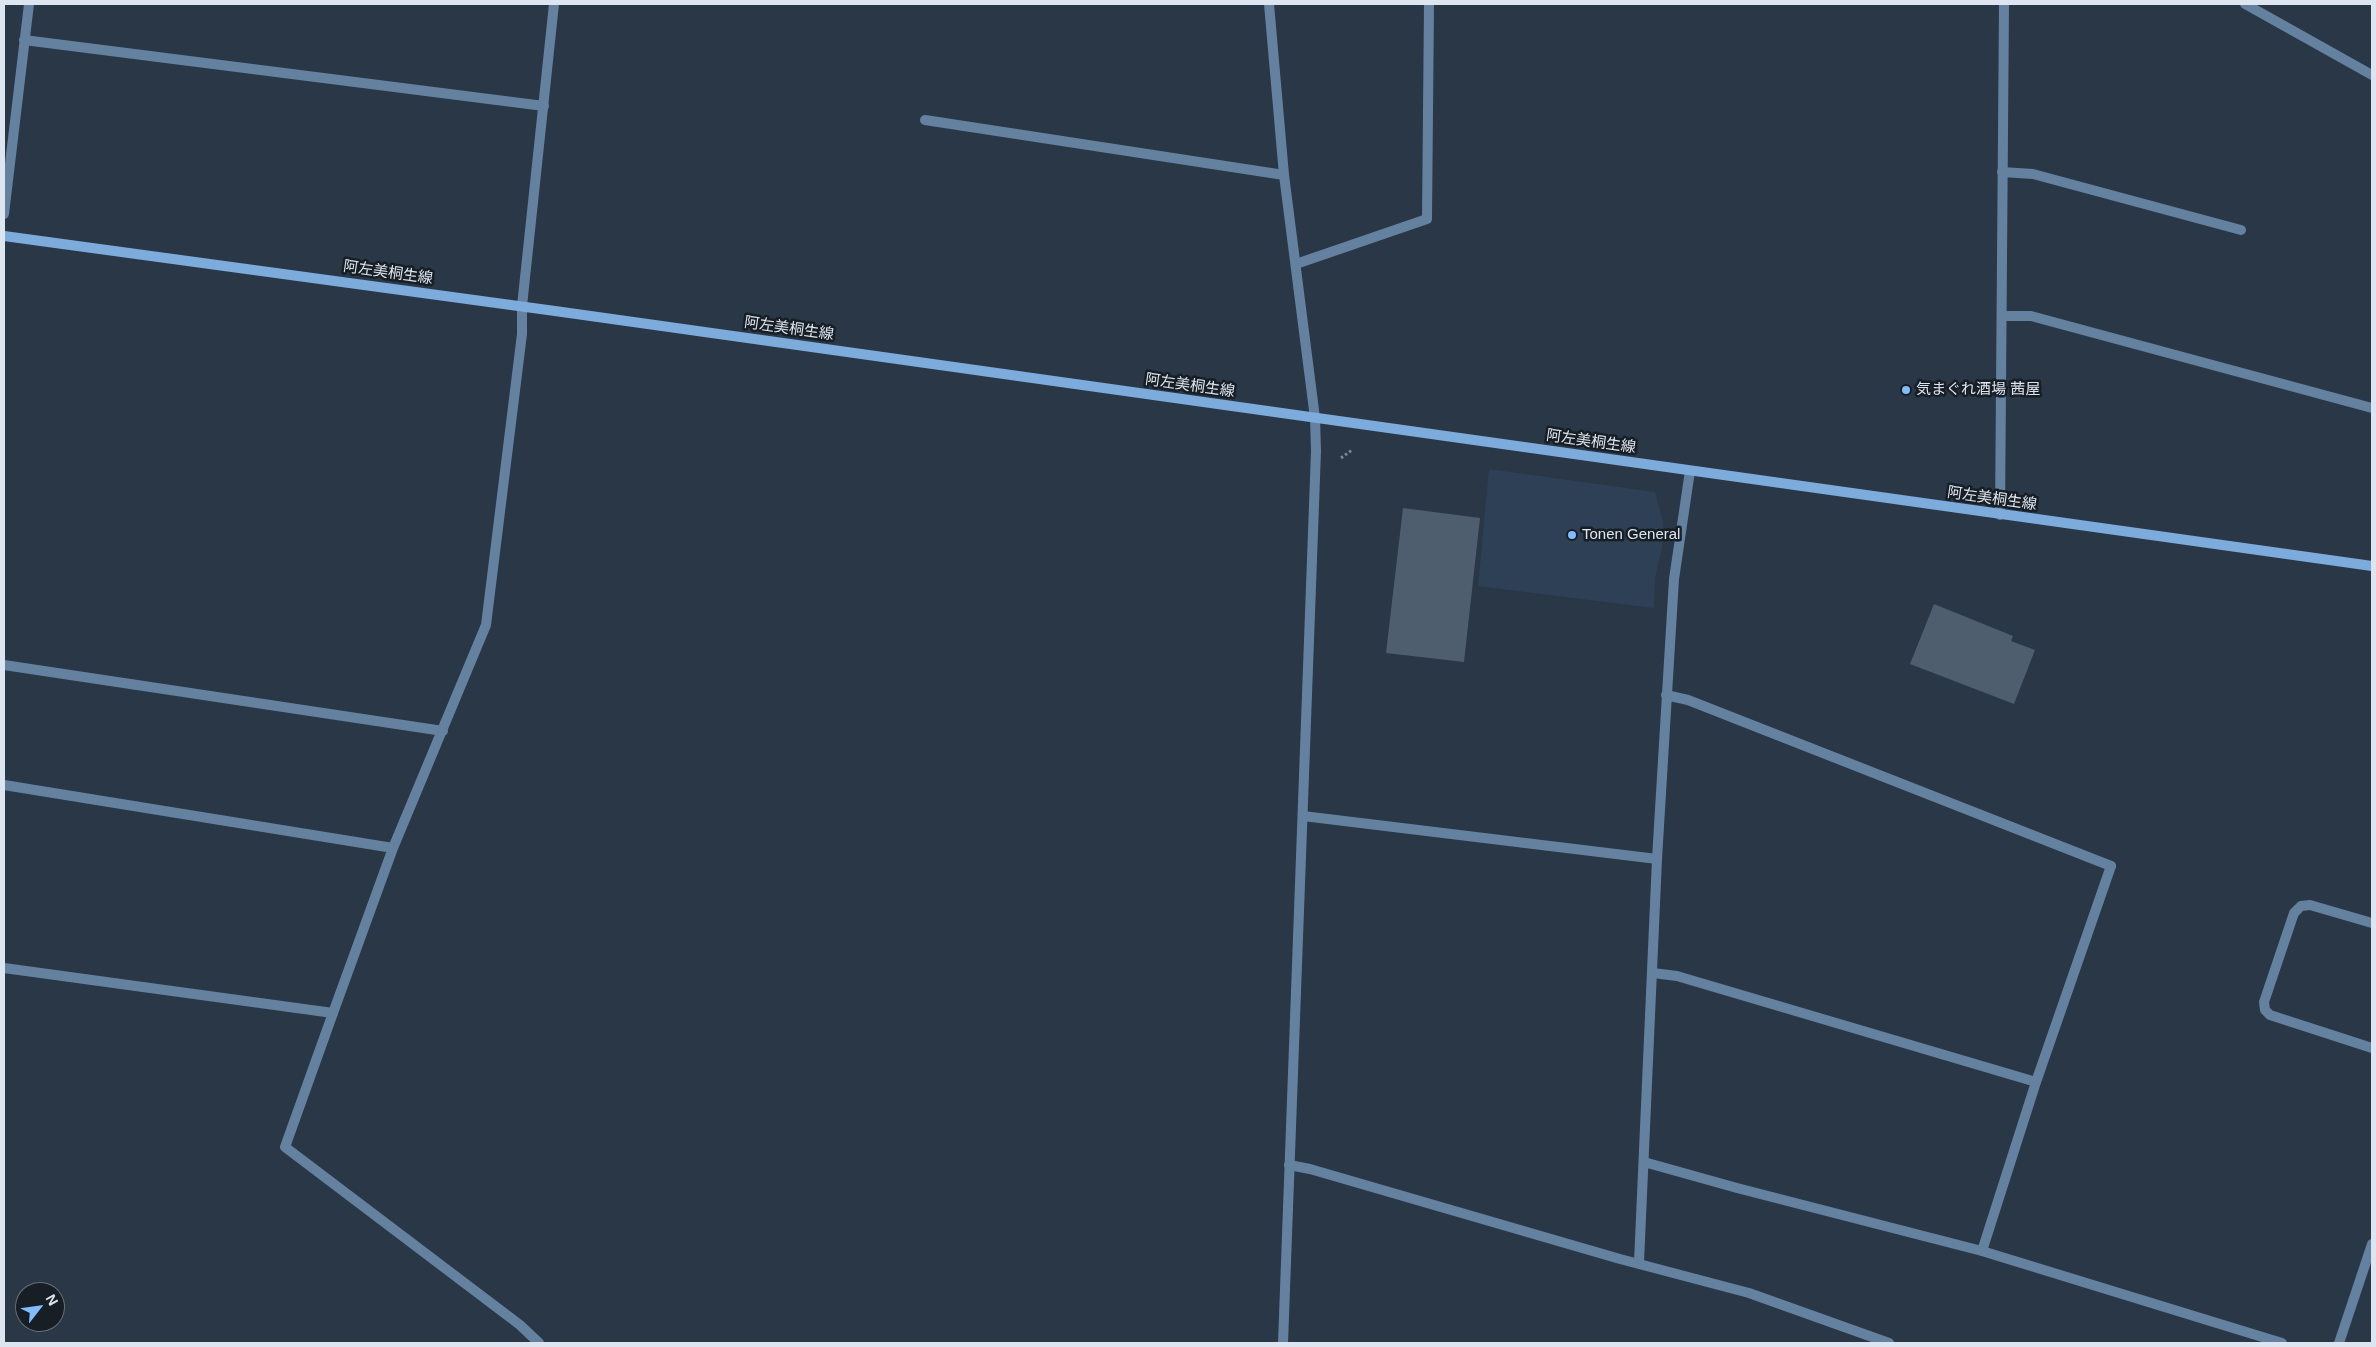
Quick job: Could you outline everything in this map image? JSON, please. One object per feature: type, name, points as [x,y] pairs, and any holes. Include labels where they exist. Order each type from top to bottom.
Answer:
[{"type":"main road","name":"阿左美桐生線","points":[[4,236],[522,306],[2372,566]]},
{"type":"street","points":[[4,214],[28,4]]},
{"type":"street","points":[[540,1343],[285,1147],[393,848],[486,625],[522,334],[522,306],[554,4]]},
{"type":"street","points":[[1269,4],[1284,175],[1315,418],[1316,451],[1283,1343]]},
{"type":"street","points":[[1296,264],[1427,219],[1429,4]]},
{"type":"street","points":[[2000,515],[2004,4]]},
{"type":"street","points":[[2245,4],[2372,75]]},
{"type":"street","points":[[24,40],[544,106]]},
{"type":"street","points":[[925,120],[1284,175]]},
{"type":"street","points":[[2002,172],[2033,174],[2241,230]]},
{"type":"street","points":[[2003,316],[2032,316],[2372,408]]},
{"type":"street","points":[[1639,1262],[1666,696],[1674,579],[1690,471]]},
{"type":"street","points":[[4,665],[443,731]]},
{"type":"street","points":[[1666,696],[1688,700],[2111,866],[2036,1082],[1982,1251]]},
{"type":"street","points":[[4,785],[393,848]]},
{"type":"street","points":[[1302,816],[1657,859]]},
{"type":"street","points":[[2372,924],[2310,905],[2301,906],[2294,913],[2264,1002],[2265,1010],[2270,1015],[2372,1048]]},
{"type":"street","points":[[4,968],[333,1013]]},
{"type":"street","points":[[1653,973],[1677,976],[2036,1082]]},
{"type":"street","points":[[1644,1162],[1982,1251],[2282,1343]]},
{"type":"street","points":[[1289,1165],[1310,1168],[1620,1259],[1639,1262],[1749,1293],[1889,1343]]},
{"type":"street","points":[[2339,1343],[2372,1244]]},
{"type":"shaded area","name":"Tonen General","points":[[1489,469],[1655,492],[1663,522],[1662,548],[1655,578],[1654,608],[1478,586]]},
{"type":"building","points":[[1403,508],[1480,518],[1464,662],[1386,653]]},
{"type":"building","points":[[1934,604],[2013,636],[2011,641],[2035,650],[2014,704],[1910,664]]},
{"type":"place","name":"気まぐれ酒場 茜屋","points":[[1906,390]]},
{"type":"place","name":"Tonen General","points":[[1572,535]]}]
